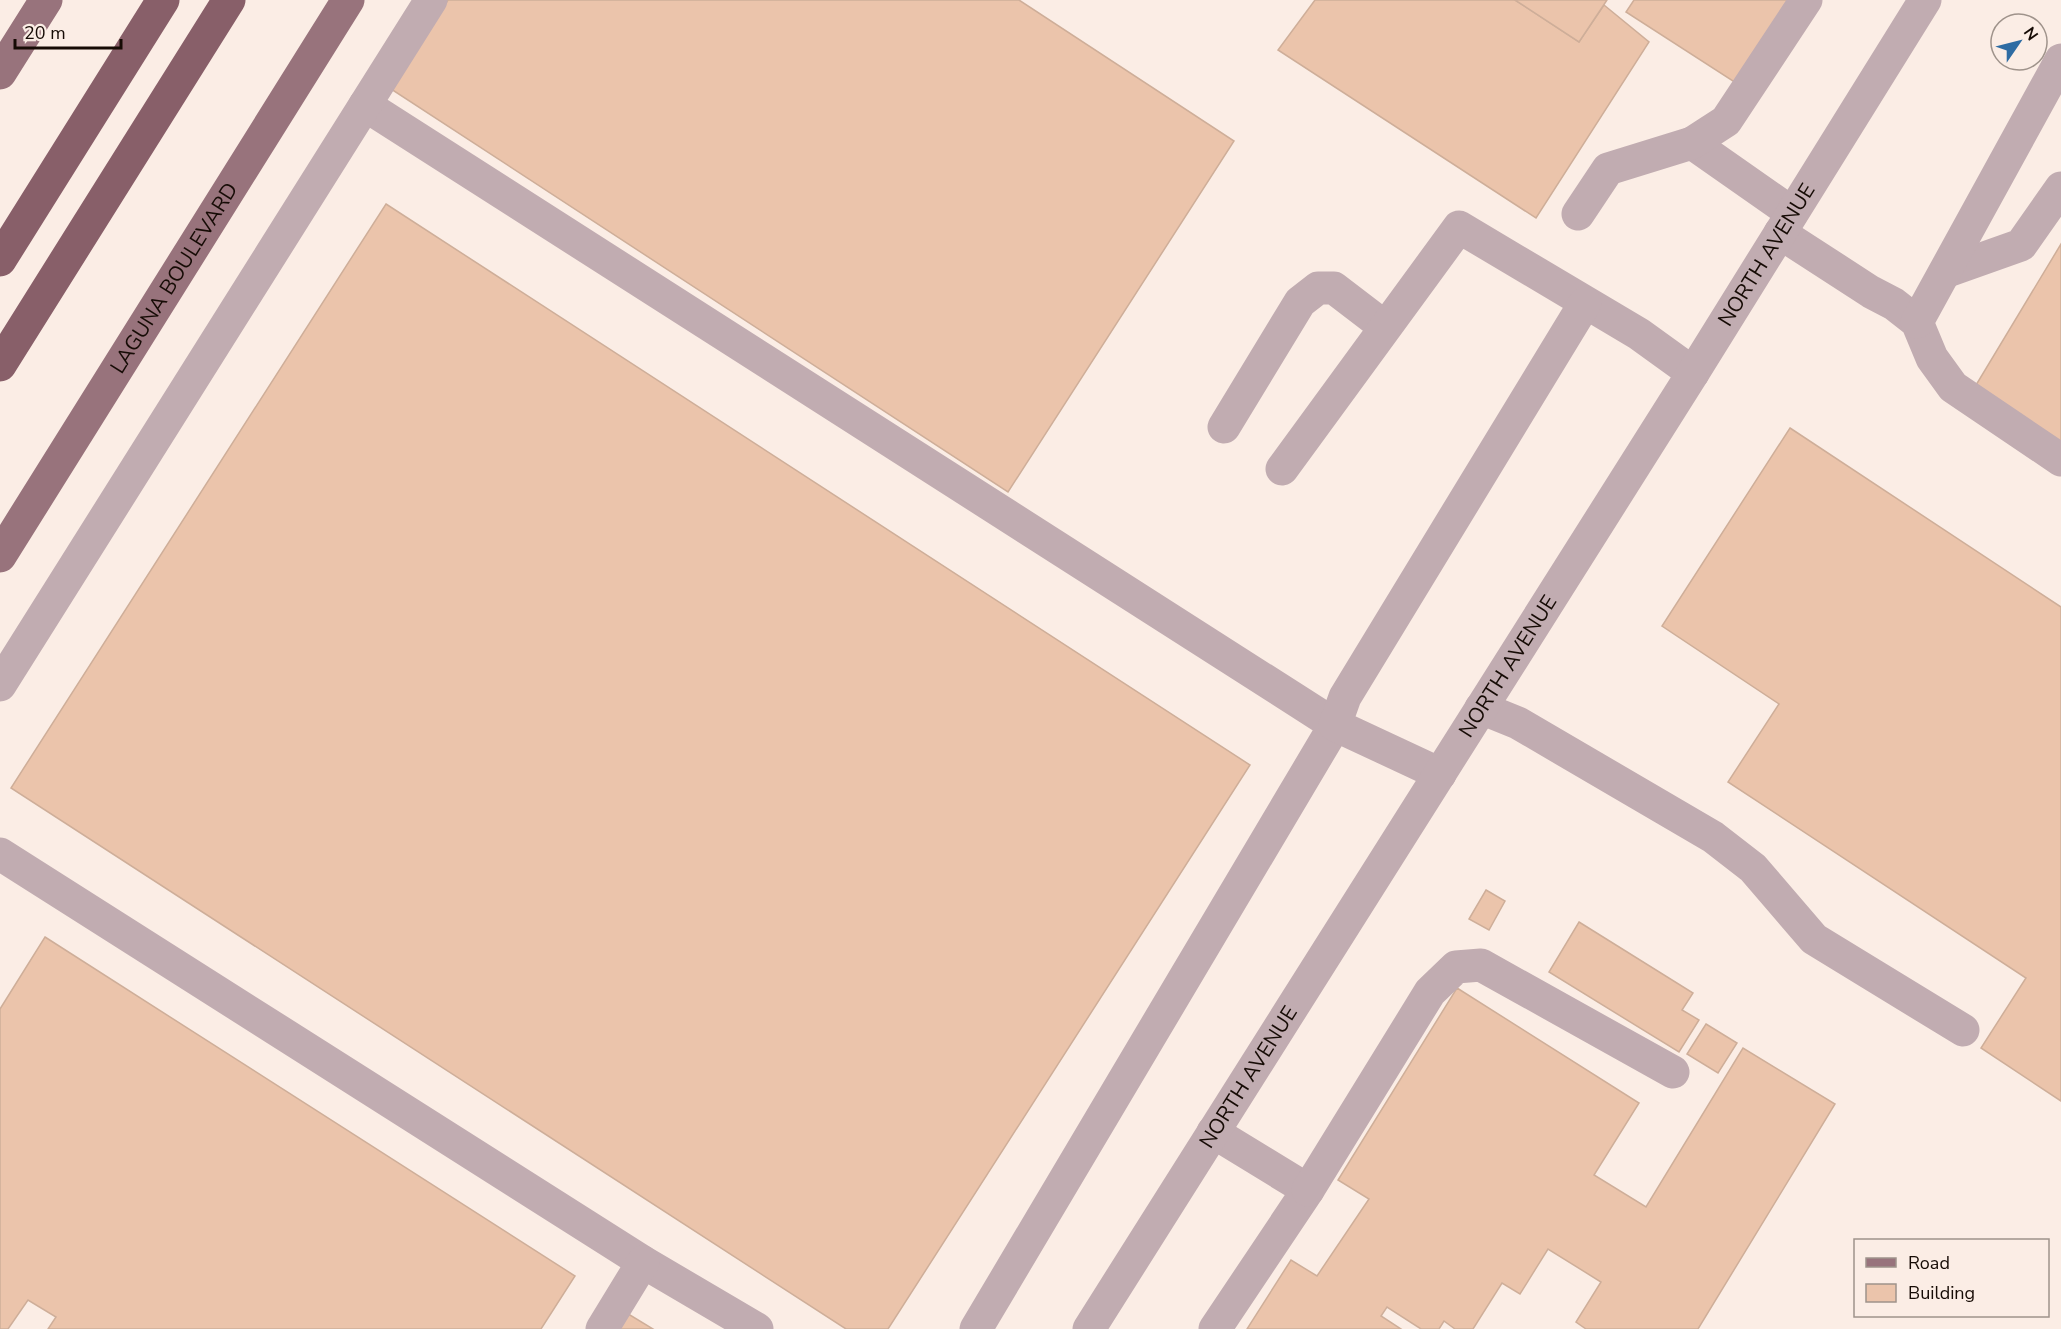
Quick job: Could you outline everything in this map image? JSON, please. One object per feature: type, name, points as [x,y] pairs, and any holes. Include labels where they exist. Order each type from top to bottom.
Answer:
[{"type":"highway","points":[[0,260],[163,0]]},
{"type":"highway","points":[[0,365],[229,0]]},
{"type":"main road","points":[[0,73],[46,0]]},
{"type":"main road","name":"LAGUNA BOULEVARD","points":[[0,556],[348,0]]},
{"type":"street","points":[[0,685],[431,0]]},
{"type":"street","points":[[1578,214],[1608,169],[1692,143],[1726,121],[1806,0]]},
{"type":"street","name":"NORTH AVENUE","points":[[1089,1329],[1694,373],[1924,0]]},
{"type":"street","points":[[1917,322],[2057,82]]},
{"type":"street","points":[[365,105],[1335,725],[1440,774]]},
{"type":"street","points":[[1692,143],[1871,292],[1894,304],[1917,322],[1932,358],[1953,387],[2061,460]]},
{"type":"street","points":[[1945,272],[2021,245],[2061,188]]},
{"type":"street","points":[[1282,469],[1459,227],[1639,334],[1694,373]]},
{"type":"street","points":[[1224,427],[1300,302],[1318,288],[1334,288],[1385,327]]},
{"type":"street","points":[[976,1329],[1335,725],[1345,697],[1585,303]]},
{"type":"street","points":[[1481,708],[1518,723],[1713,837],[1753,868],[1814,939],[1963,1030]]},
{"type":"street","points":[[0,854],[643,1262],[757,1329]]},
{"type":"street","points":[[1215,1329],[1308,1190],[1430,992],[1456,967],[1481,965],[1673,1072]]},
{"type":"street","points":[[1213,1132],[1308,1190]]},
{"type":"street","points":[[602,1329],[643,1262]]},
{"type":"building","points":[[448,0],[1019,0],[1234,141],[1008,492],[391,89]]},
{"type":"building","points":[[1315,0],[1515,0],[1579,42],[1604,5],[1649,42],[1536,218],[1278,50]]},
{"type":"building","points":[[1515,0],[1607,0],[1579,42]]},
{"type":"building","points":[[1634,0],[1790,0],[1736,83],[1626,12]]},
{"type":"building","points":[[386,204],[1250,765],[888,1329],[846,1329],[11,788]]},
{"type":"building","points":[[2061,244],[2061,451],[1970,395]]},
{"type":"building","points":[[1790,428],[2061,607],[2061,1101],[1981,1048],[2026,978],[1728,782],[1779,704],[1662,626]]},
{"type":"building","points":[[1486,890],[1505,901],[1489,930],[1469,919]]},
{"type":"building","points":[[1579,922],[1693,993],[1682,1010],[1699,1020],[1679,1052],[1549,972]]},
{"type":"building","points":[[45,937],[575,1276],[541,1329],[48,1329],[56,1317],[28,1300],[8,1329],[0,1329],[0,1009]]},
{"type":"building","points":[[1457,988],[1639,1103],[1594,1175],[1646,1207],[1743,1048],[1835,1104],[1698,1329],[1586,1329],[1576,1322],[1601,1282],[1548,1249],[1520,1294],[1502,1283],[1473,1329],[1455,1329],[1444,1321],[1439,1329],[1421,1329],[1387,1307],[1381,1316],[1401,1329],[1247,1329],[1291,1260],[1317,1276],[1369,1199],[1338,1180]]},
{"type":"building","points":[[1706,1024],[1737,1043],[1718,1073],[1687,1054]]},
{"type":"building","points":[[620,1309],[653,1329],[607,1329]]}]
